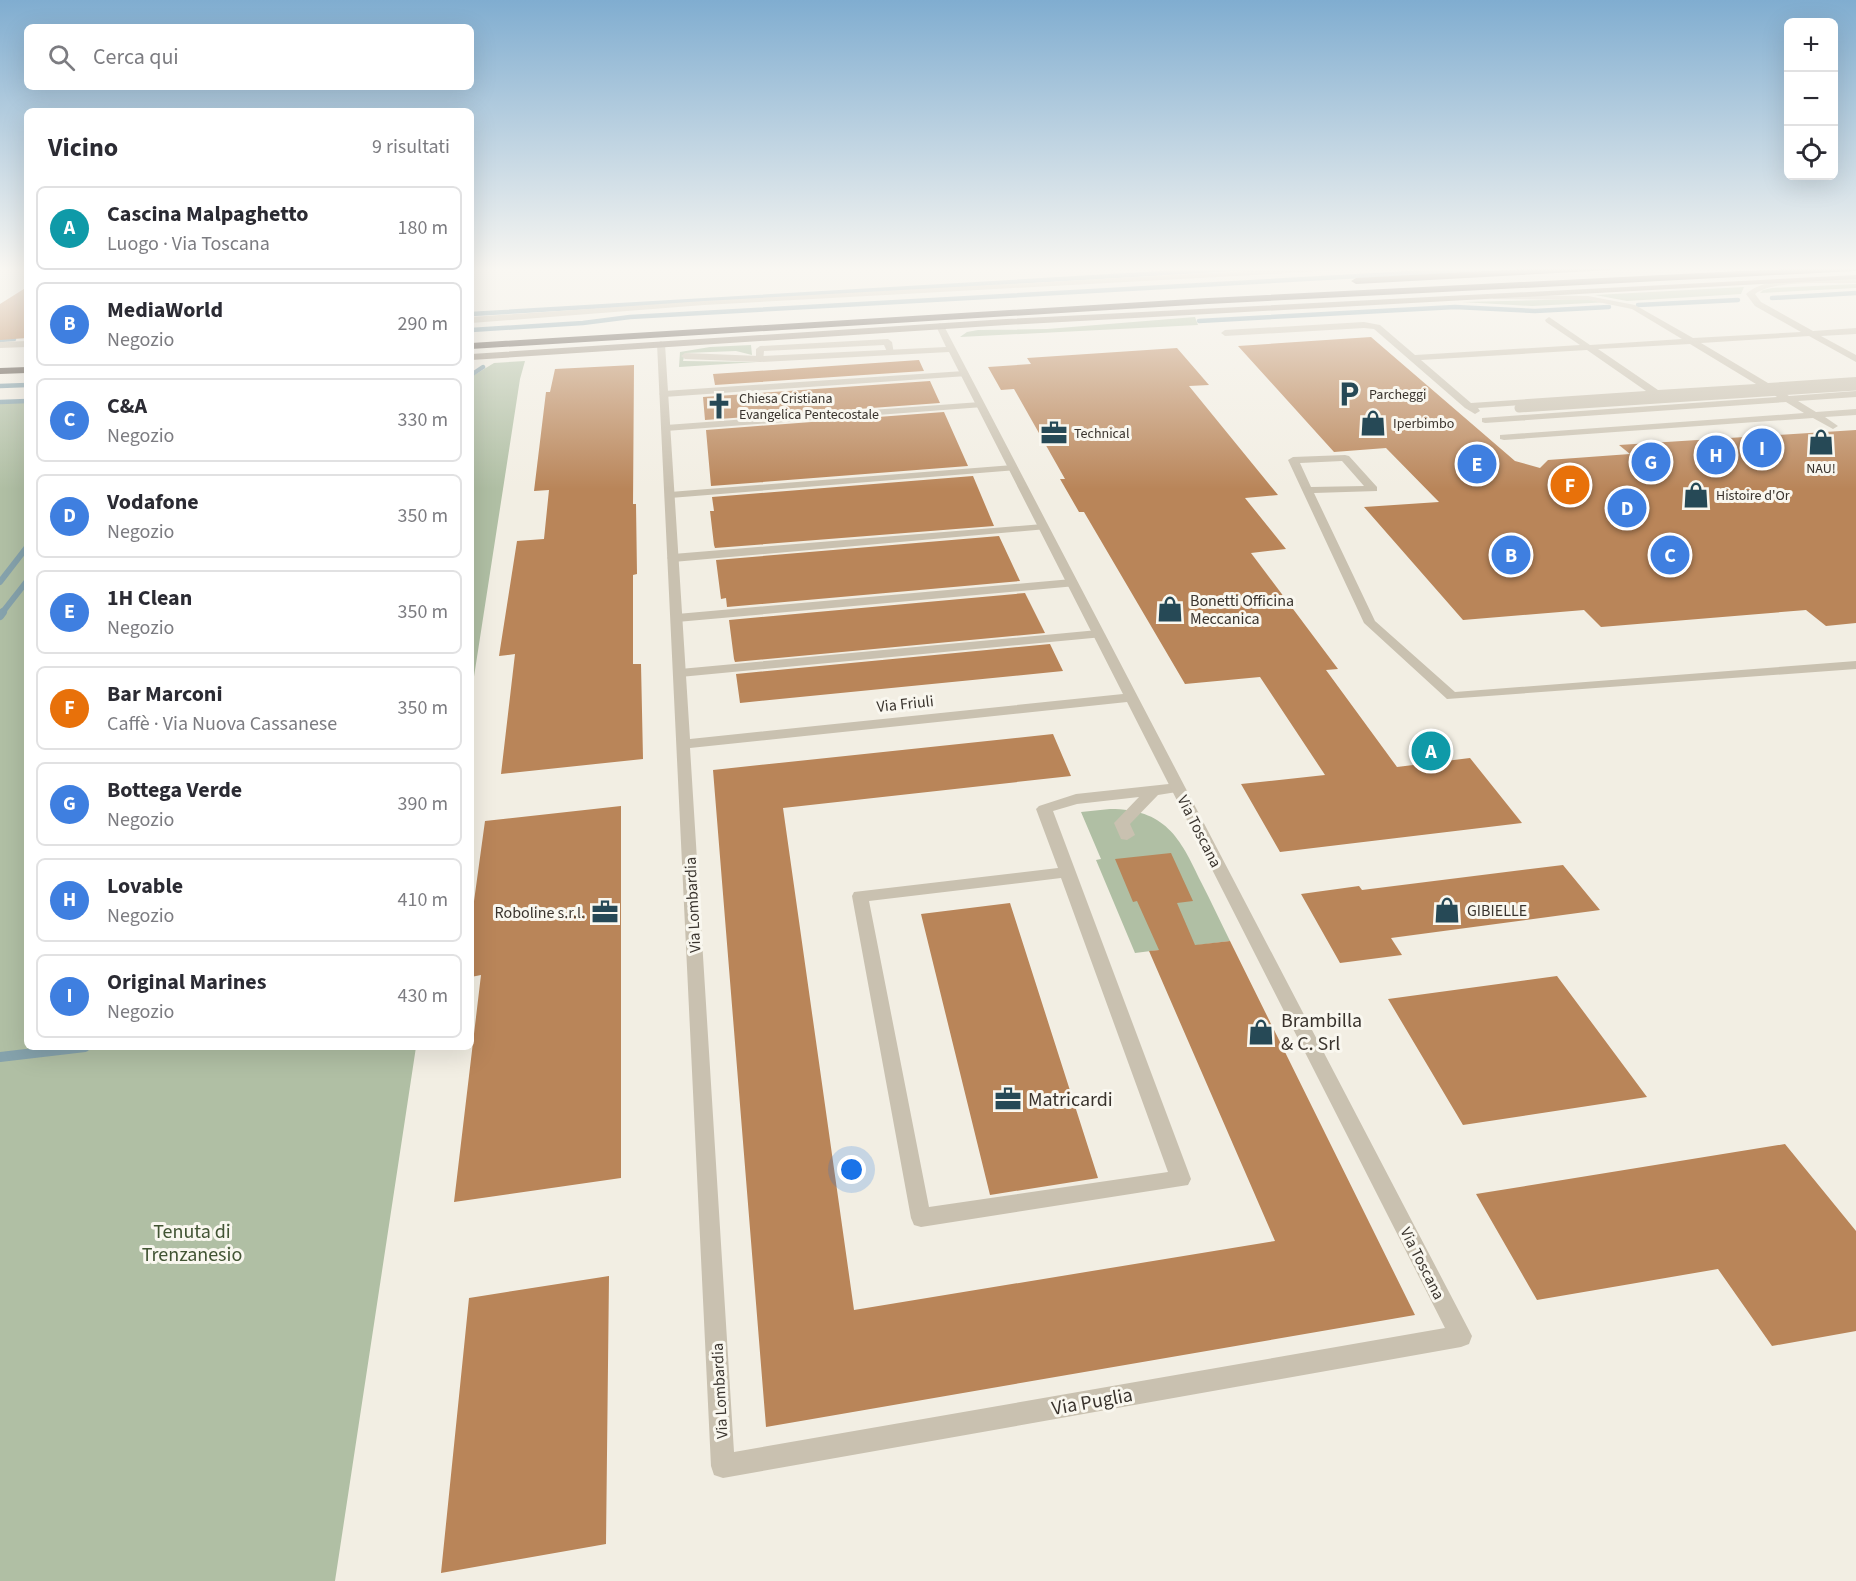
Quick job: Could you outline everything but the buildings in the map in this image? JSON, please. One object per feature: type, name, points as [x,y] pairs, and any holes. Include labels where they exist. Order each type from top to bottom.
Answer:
[{"type":"highway","points":[[474,346],[556,341]]},
{"type":"highway","points":[[0,360],[24,359]]},
{"type":"highway","points":[[0,371],[24,370]]},
{"type":"highway","points":[[0,379],[24,378]]},
{"type":"street","points":[[474,357],[712,341]]},
{"type":"street","name":"Via Toscana","points":[[947,341],[1461,1336]]},
{"type":"street","points":[[1393,341],[1517,447]]},
{"type":"street","points":[[1564,341],[1698,435]]},
{"type":"street","points":[[1580,341],[1715,434]]},
{"type":"street","points":[[1691,341],[1833,426]]},
{"type":"street","points":[[1413,358],[1695,341]]},
{"type":"street","points":[[1822,341],[1856,359]]},
{"type":"street","points":[[0,345],[24,344]]},
{"type":"street","name":"Via Lombardia","points":[[662,344],[723,1466]]},
{"type":"street","points":[[685,356],[760,359],[951,349]]},
{"type":"street","points":[[664,394],[964,374]]},
{"type":"street","points":[[1457,411],[1640,394],[1856,380]]},
{"type":"street","points":[[1471,408],[1519,408],[1856,386]]},
{"type":"street","points":[[1485,420],[1856,394]]},
{"type":"street","points":[[666,428],[980,405]]},
{"type":"street","points":[[1499,432],[1683,424],[1856,412]]},
{"type":"street","points":[[1307,490],[1373,489],[1345,458],[1293,460],[1307,490],[1370,623],[1452,696],[1856,665]]},
{"type":"street","points":[[670,495],[1012,468]]},
{"type":"street","points":[[673,558],[1043,527]]},
{"type":"street","points":[[677,618],[1072,583]]},
{"type":"street","points":[[680,673],[1098,634]]},
{"type":"street","name":"Via Friuli","points":[[683,744],[1131,697]]},
{"type":"street","points":[[1067,872],[860,896],[921,1218],[1181,1179],[1044,809],[1076,799],[1178,788]]},
{"type":"street","points":[[1126,835],[1122,823],[1153,791]]},
{"type":"street","name":"Via Puglia","points":[[723,1466],[1461,1336]]},
{"type":"green space","points":[[751,345],[752,355],[736,351],[685,353],[683,361],[757,362],[679,367],[680,352],[710,347]]},
{"type":"green space","points":[[525,361],[520,379],[474,677],[474,375],[494,363]]},
{"type":"green space","name":"Tenuta di Trenzanesio","points":[[24,402],[24,1050],[416,1050],[335,1581],[0,1581],[0,403]]},
{"type":"green space","points":[[1110,809],[1144,814],[1157,820],[1168,829],[1186,852],[1230,941],[1135,953],[1096,860],[1101,859],[1081,812]]},
{"type":"waterway","points":[[474,373],[483,367]]},
{"type":"waterway","points":[[0,386],[24,385]]},
{"type":"waterway","points":[[0,402],[24,401]]},
{"type":"waterway","points":[[0,582],[24,551]]},
{"type":"waterway","points":[[2,613],[24,585]]},
{"type":"waterway","points":[[0,616],[3,612]]},
{"type":"waterway","points":[[0,1057],[60,1050]]},
{"type":"place","name":"Parcheggi","points":[[1349,394]]},
{"type":"place","name":"Chiesa Cristiana Evangelica Pentecostale","points":[[719,406]]},
{"type":"place","name":"Iperbimbo","points":[[1373,423]]},
{"type":"place","name":"Technical","points":[[1054,433]]},
{"type":"place","name":"NAU!","points":[[1821,442]]},
{"type":"place","name":"Original Marines","points":[[1762,448]]},
{"type":"place","name":"Lovable","points":[[1716,455]]},
{"type":"place","name":"Bottega Verde","points":[[1651,462]]},
{"type":"place","name":"1H Clean","points":[[1477,464]]},
{"type":"place","name":"Bar Marconi","points":[[1570,485]]},
{"type":"place","name":"Histoire d'Or","points":[[1696,495]]},
{"type":"place","name":"Vodafone","points":[[1627,508]]},
{"type":"place","name":"MediaWorld","points":[[1511,555]]},
{"type":"place","name":"C&A","points":[[1670,555]]},
{"type":"place","name":"Bonetti Officina Meccanica","points":[[1170,609]]},
{"type":"place","name":"Cascina Malpaghetto","points":[[1431,751]]},
{"type":"place","name":"GIBIELLE","points":[[1447,910]]},
{"type":"place","name":"Roboline s.r.l.","points":[[605,912]]},
{"type":"place","name":"Brambilla & C. Srl","points":[[1261,1032]]},
{"type":"place","name":"Matricardi","points":[[1008,1099]]}]
